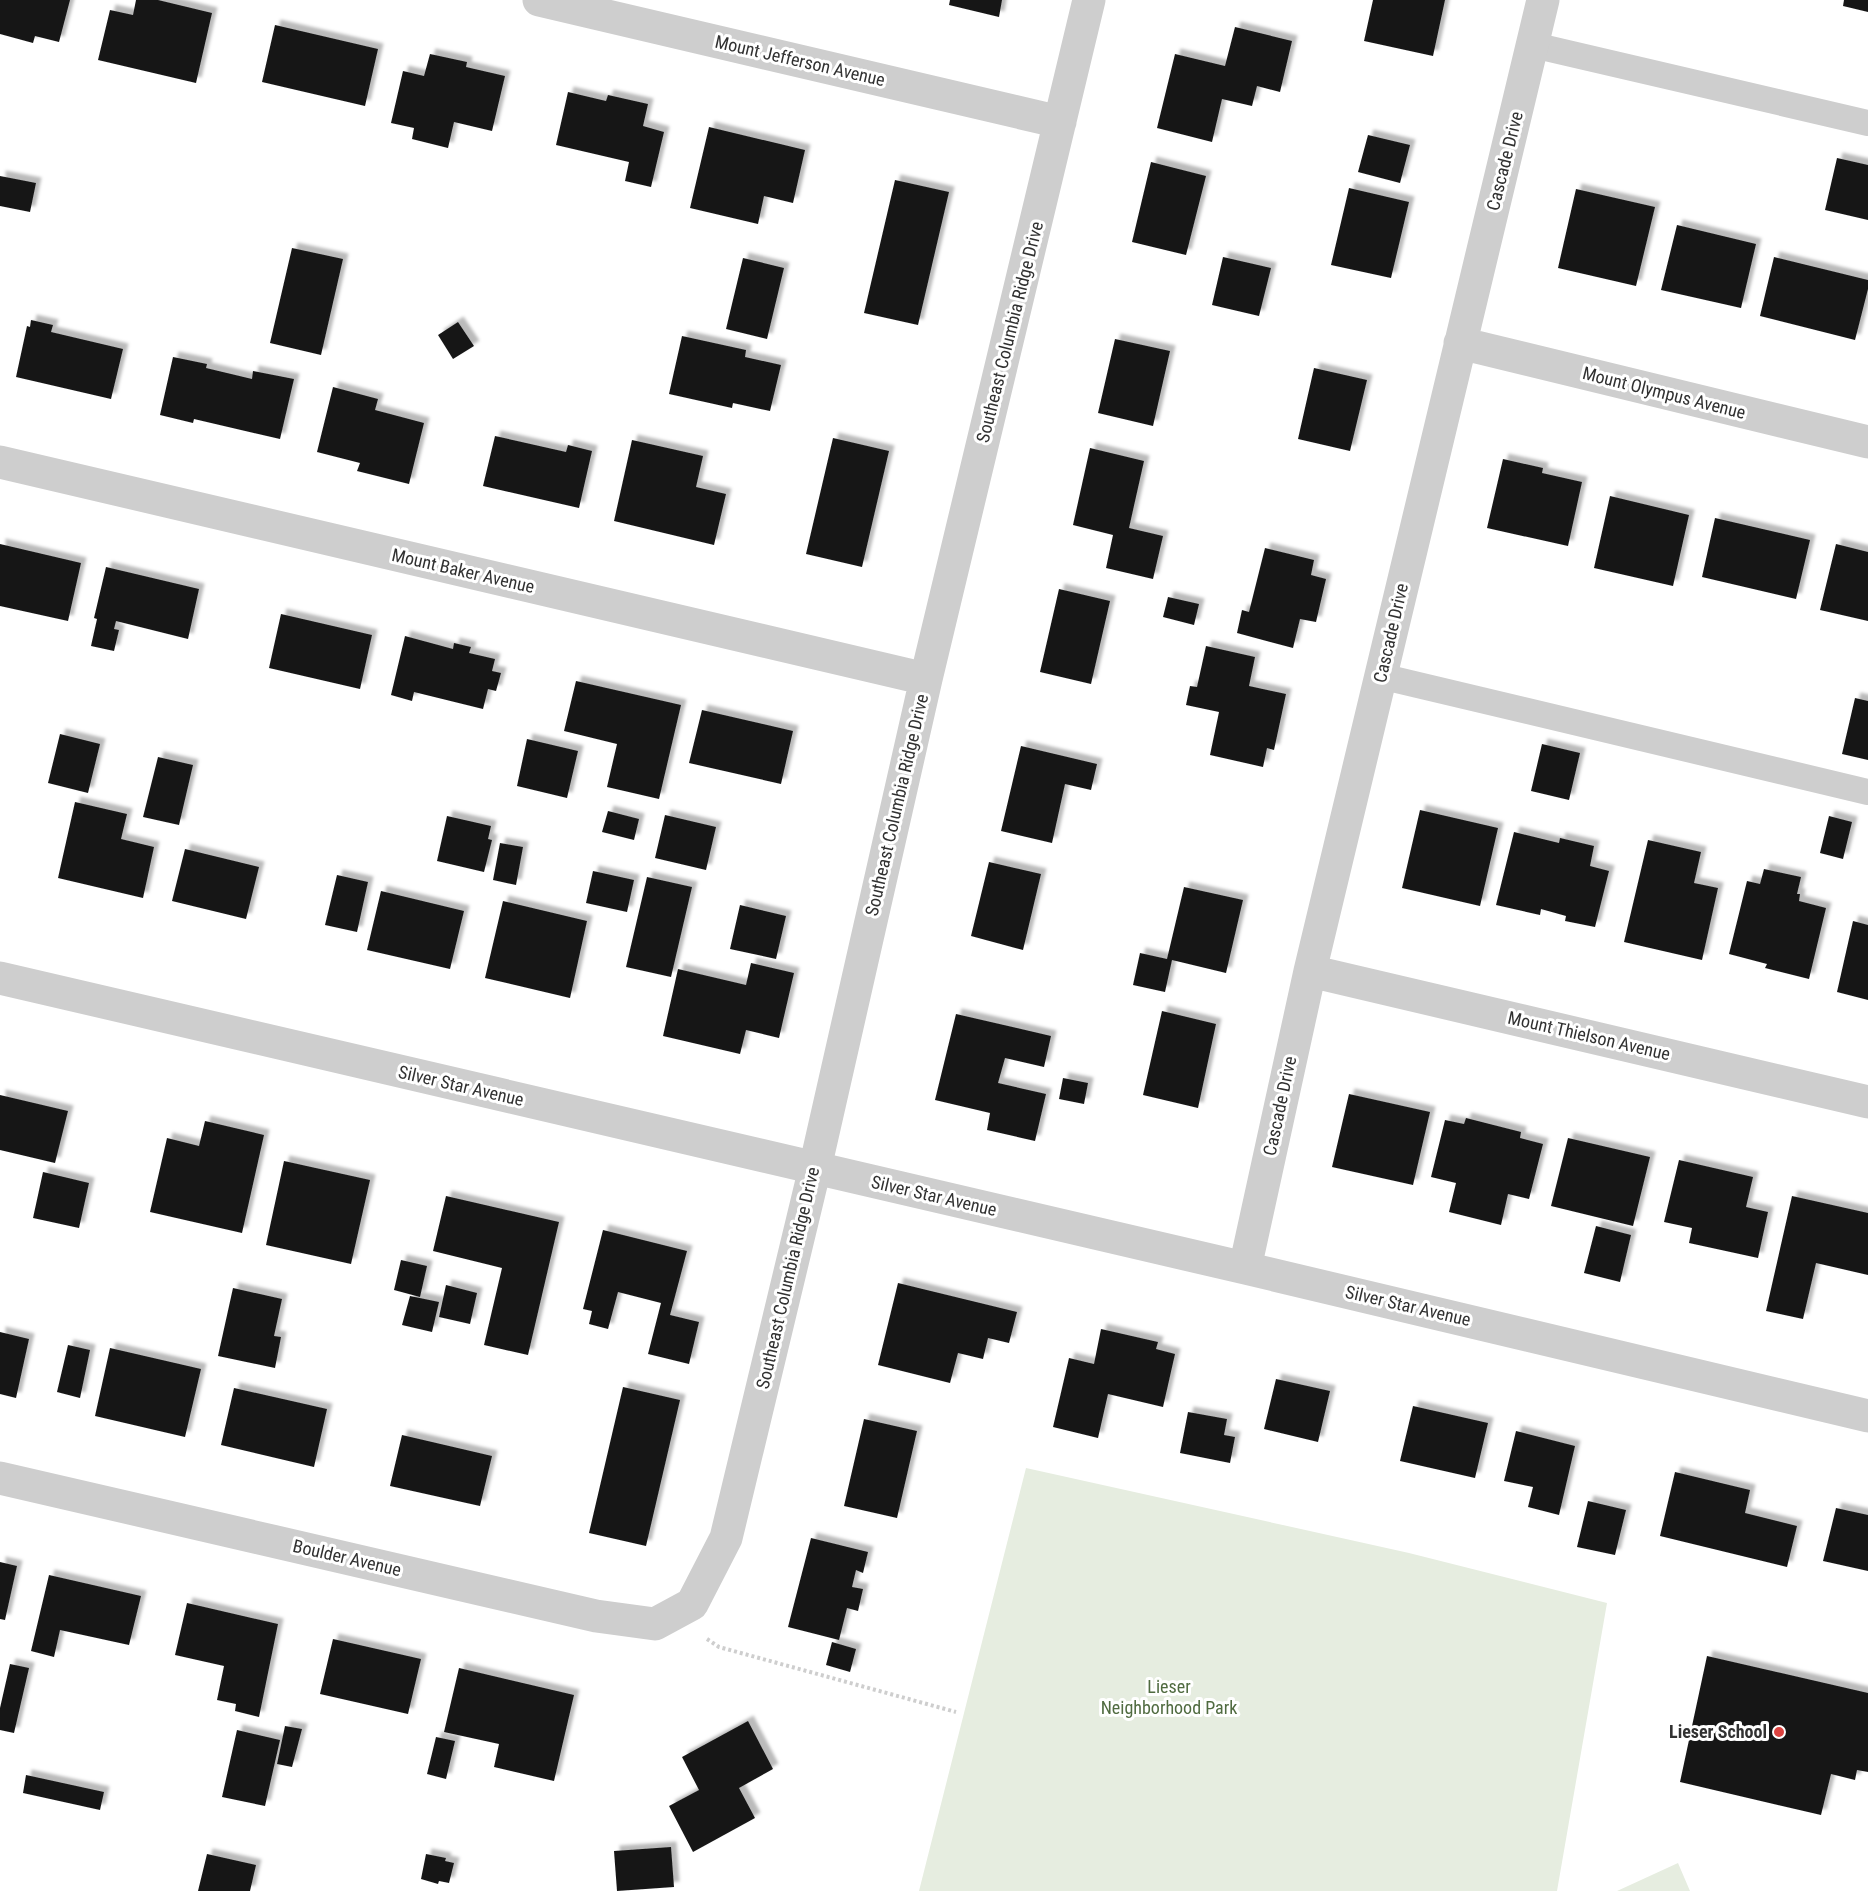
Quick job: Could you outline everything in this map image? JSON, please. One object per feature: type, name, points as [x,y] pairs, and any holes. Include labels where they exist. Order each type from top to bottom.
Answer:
[{"type":"street","name":"Mount Jefferson Avenue","points":[[540,0],[1060,122]]},
{"type":"street","name":"Southeast Columbia Ridge Drive","points":[[682,1609],[726,1538],[815,1168],[926,679],[1089,0]]},
{"type":"street","name":"Cascade Drive","points":[[1245,1268],[1310,970],[1543,0]]},
{"type":"street","name":"Mount Olympus Avenue","points":[[1460,343],[1868,442]]},
{"type":"street","name":"Mount Baker Avenue","points":[[0,462],[926,679]]},
{"type":"street","name":"Mount Thielson Avenue","points":[[1310,970],[1868,1102]]},
{"type":"street","name":"Silver Star Avenue","points":[[0,978],[1245,1268],[1868,1416]]},
{"type":"street","name":"Boulder Avenue","points":[[0,1478],[596,1616],[655,1624],[682,1609]]},
{"type":"lane","points":[[1533,45],[1868,123]]},
{"type":"lane","points":[[1380,676],[1868,792]]},
{"type":"path","points":[[682,1609],[719,1647],[956,1712]]},
{"type":"green space","name":"Lieser Neighborhood Park","points":[[1026,1468],[1409,1553],[1607,1603],[1557,1891],[919,1891]]},
{"type":"green space","points":[[1678,1863],[1690,1891],[1617,1891]]},
{"type":"building","points":[[0,0],[70,0],[59,42],[35,36],[33,43],[0,34]]},
{"type":"building","points":[[136,0],[158,0],[212,13],[196,83],[98,60],[110,10],[133,15]]},
{"type":"building","points":[[950,0],[1002,0],[999,17],[949,5]]},
{"type":"building","points":[[1373,0],[1445,0],[1433,56],[1364,41]]},
{"type":"building","points":[[1844,0],[1868,0],[1868,12],[1843,6]]},
{"type":"building","points":[[275,25],[378,49],[365,106],[262,82]]},
{"type":"building","points":[[1235,27],[1292,41],[1280,92],[1257,86],[1252,106],[1222,99],[1212,142],[1157,128],[1175,54],[1225,66]]},
{"type":"building","points":[[430,54],[467,62],[466,67],[505,76],[492,131],[454,122],[448,148],[412,139],[414,128],[391,123],[403,71],[424,76]]},
{"type":"building","points":[[568,92],[606,101],[608,95],[648,104],[643,126],[664,132],[651,187],[625,181],[629,162],[556,145]]},
{"type":"building","points":[[709,127],[805,150],[793,203],[764,196],[758,224],[690,208]]},
{"type":"building","points":[[1368,135],[1410,145],[1400,183],[1358,172]]},
{"type":"building","points":[[1837,158],[1868,165],[1868,220],[1825,210]]},
{"type":"building","points":[[1151,162],[1206,176],[1186,255],[1132,242]]},
{"type":"building","points":[[0,176],[36,183],[30,212],[0,206]]},
{"type":"building","points":[[895,180],[949,192],[918,325],[864,313]]},
{"type":"building","points":[[1349,188],[1409,202],[1391,278],[1331,265]]},
{"type":"building","points":[[1576,189],[1655,207],[1636,286],[1558,268]]},
{"type":"building","points":[[1677,225],[1756,244],[1741,308],[1661,290]]},
{"type":"building","points":[[292,248],[343,259],[321,355],[270,343]]},
{"type":"building","points":[[1223,257],[1271,268],[1259,316],[1212,305]]},
{"type":"building","points":[[1774,257],[1868,280],[1868,289],[1855,340],[1760,316]]},
{"type":"building","points":[[743,258],[784,268],[767,339],[726,329]]},
{"type":"building","points":[[31,320],[53,325],[51,332],[123,349],[111,399],[16,377],[27,326],[30,327]]},
{"type":"building","points":[[458,322],[474,346],[453,359],[438,335]]},
{"type":"building","points":[[682,336],[746,350],[745,357],[781,365],[770,411],[733,403],[732,408],[669,394]]},
{"type":"building","points":[[1115,339],[1170,351],[1153,426],[1098,413]]},
{"type":"building","points":[[173,357],[207,364],[206,368],[252,379],[253,371],[294,379],[280,439],[194,419],[193,423],[160,415]]},
{"type":"building","points":[[1314,368],[1367,380],[1350,451],[1298,439]]},
{"type":"building","points":[[333,387],[378,399],[375,410],[424,423],[409,484],[357,471],[360,463],[317,452]]},
{"type":"building","points":[[495,436],[566,452],[568,445],[592,451],[579,508],[483,486]]},
{"type":"building","points":[[833,438],[889,451],[862,567],[806,554]]},
{"type":"building","points":[[632,440],[703,456],[696,487],[726,494],[714,545],[614,521]]},
{"type":"building","points":[[1090,448],[1144,461],[1129,528],[1163,536],[1153,579],[1106,568],[1113,535],[1073,525]]},
{"type":"building","points":[[1503,459],[1543,468],[1542,473],[1582,482],[1568,546],[1487,528]]},
{"type":"building","points":[[1610,496],[1689,515],[1673,586],[1594,568]]},
{"type":"building","points":[[1715,518],[1810,540],[1796,599],[1702,577]]},
{"type":"building","points":[[0,544],[81,563],[68,621],[0,606]]},
{"type":"building","points":[[1836,544],[1868,552],[1868,621],[1820,610]]},
{"type":"building","points":[[1265,548],[1314,560],[1311,575],[1326,579],[1316,622],[1300,619],[1293,648],[1237,633],[1242,610],[1249,612]]},
{"type":"building","points":[[106,567],[199,589],[188,639],[116,621],[114,629],[119,630],[114,651],[91,646],[97,619],[94,618]]},
{"type":"building","points":[[1059,589],[1110,601],[1091,684],[1040,672]]},
{"type":"building","points":[[1168,597],[1199,604],[1194,625],[1163,617]]},
{"type":"building","points":[[281,614],[372,635],[360,689],[269,668]]},
{"type":"building","points":[[405,636],[453,649],[454,643],[471,647],[469,653],[495,659],[492,671],[501,673],[496,691],[488,689],[483,709],[414,692],[412,701],[391,695]]},
{"type":"building","points":[[1206,646],[1255,657],[1249,686],[1286,694],[1274,750],[1267,748],[1263,767],[1210,755],[1219,712],[1186,705],[1190,686],[1197,687]]},
{"type":"building","points":[[576,681],[681,705],[659,799],[607,787],[617,744],[564,731]]},
{"type":"building","points":[[1855,698],[1868,701],[1868,760],[1842,754]]},
{"type":"building","points":[[702,710],[793,731],[781,784],[689,763]]},
{"type":"building","points":[[60,734],[100,744],[88,793],[48,783]]},
{"type":"building","points":[[527,739],[578,751],[567,798],[517,786]]},
{"type":"building","points":[[1542,744],[1580,753],[1569,800],[1531,791]]},
{"type":"building","points":[[1021,746],[1097,764],[1091,790],[1065,784],[1052,843],[1001,831]]},
{"type":"building","points":[[158,757],[193,765],[179,825],[143,817]]},
{"type":"building","points":[[75,802],[127,814],[121,839],[154,847],[143,898],[58,878]]},
{"type":"building","points":[[1420,810],[1498,828],[1480,906],[1402,888]]},
{"type":"building","points":[[608,811],[639,819],[634,840],[602,832]]},
{"type":"building","points":[[665,815],[716,827],[706,870],[655,858]]},
{"type":"building","points":[[447,816],[491,826],[488,839],[492,840],[484,872],[437,861]]},
{"type":"building","points":[[1829,816],[1852,822],[1843,859],[1820,853]]},
{"type":"building","points":[[1514,832],[1559,843],[1560,838],[1594,846],[1590,866],[1609,871],[1595,927],[1565,921],[1566,916],[1541,909],[1540,915],[1496,905]]},
{"type":"building","points":[[1648,840],[1701,852],[1694,883],[1718,888],[1702,960],[1624,942]]},
{"type":"building","points":[[500,843],[523,847],[516,885],[493,880]]},
{"type":"building","points":[[185,849],[259,867],[246,919],[172,901]]},
{"type":"building","points":[[989,862],[1041,874],[1023,950],[971,936]]},
{"type":"building","points":[[1764,869],[1801,877],[1797,894],[1800,894],[1799,901],[1826,908],[1809,979],[1765,968],[1767,964],[1729,954],[1747,881],[1760,884]]},
{"type":"building","points":[[593,871],[634,880],[627,912],[586,903]]},
{"type":"building","points":[[337,875],[368,882],[357,932],[325,925]]},
{"type":"building","points":[[647,877],[692,887],[671,977],[626,967]]},
{"type":"building","points":[[1184,887],[1243,900],[1226,973],[1172,960],[1165,992],[1133,985],[1140,953],[1167,959]]},
{"type":"building","points":[[381,891],[464,911],[450,969],[367,950]]},
{"type":"building","points":[[503,901],[587,921],[570,998],[485,978]]},
{"type":"building","points":[[740,905],[786,916],[776,959],[730,949]]},
{"type":"building","points":[[1853,921],[1868,925],[1868,1000],[1837,992]]},
{"type":"building","points":[[751,963],[794,973],[779,1038],[746,1030],[740,1054],[663,1036],[678,969],[746,985]]},
{"type":"building","points":[[1162,1011],[1216,1024],[1198,1108],[1143,1095]]},
{"type":"building","points":[[956,1014],[1051,1036],[1044,1067],[1005,1058],[998,1083],[1046,1094],[1035,1141],[987,1130],[990,1113],[935,1100]]},
{"type":"building","points":[[1063,1078],[1088,1083],[1084,1104],[1059,1099]]},
{"type":"building","points":[[1349,1094],[1430,1112],[1413,1185],[1332,1167]]},
{"type":"building","points":[[0,1095],[68,1111],[55,1163],[0,1150]]},
{"type":"building","points":[[1466,1118],[1521,1132],[1520,1138],[1543,1144],[1529,1199],[1508,1194],[1501,1225],[1449,1212],[1456,1183],[1431,1177],[1445,1120],[1464,1124]]},
{"type":"building","points":[[205,1121],[264,1135],[242,1233],[150,1212],[167,1138],[199,1146]]},
{"type":"building","points":[[1568,1138],[1650,1157],[1633,1226],[1551,1206]]},
{"type":"building","points":[[1679,1160],[1753,1177],[1746,1207],[1768,1212],[1758,1258],[1689,1243],[1692,1228],[1664,1222]]},
{"type":"building","points":[[284,1161],[370,1180],[351,1264],[266,1245]]},
{"type":"building","points":[[43,1172],[89,1183],[79,1228],[33,1218]]},
{"type":"building","points":[[446,1196],[559,1222],[528,1355],[484,1345],[502,1268],[433,1251]]},
{"type":"building","points":[[1792,1196],[1868,1213],[1868,1275],[1816,1263],[1803,1319],[1766,1311]]},
{"type":"building","points":[[1596,1226],[1631,1235],[1620,1282],[1584,1273]]},
{"type":"building","points":[[603,1230],[687,1251],[670,1315],[699,1322],[689,1364],[648,1354],[661,1303],[618,1292],[608,1329],[589,1324],[592,1311],[583,1309]]},
{"type":"building","points":[[401,1260],[427,1266],[420,1297],[394,1290]]},
{"type":"building","points":[[898,1283],[1017,1312],[1009,1343],[988,1338],[983,1359],[958,1353],[950,1383],[878,1365]]},
{"type":"building","points":[[446,1285],[477,1293],[470,1324],[439,1317]]},
{"type":"building","points":[[233,1288],[282,1299],[274,1336],[281,1337],[275,1368],[218,1356]]},
{"type":"building","points":[[410,1296],[439,1302],[432,1332],[402,1325]]},
{"type":"building","points":[[1101,1329],[1158,1342],[1156,1349],[1175,1354],[1163,1407],[1108,1394],[1098,1438],[1053,1427],[1069,1358],[1094,1364]]},
{"type":"building","points":[[0,1332],[29,1339],[16,1398],[0,1394]]},
{"type":"building","points":[[68,1345],[90,1350],[80,1398],[57,1392]]},
{"type":"building","points":[[110,1348],[201,1369],[185,1437],[95,1416]]},
{"type":"building","points":[[1276,1379],[1330,1391],[1318,1442],[1264,1429]]},
{"type":"building","points":[[623,1387],[680,1400],[646,1546],[589,1533]]},
{"type":"building","points":[[234,1388],[327,1409],[314,1467],[221,1445]]},
{"type":"building","points":[[1413,1406],[1488,1423],[1475,1478],[1400,1461]]},
{"type":"building","points":[[1188,1412],[1227,1419],[1224,1435],[1235,1437],[1230,1463],[1180,1453]]},
{"type":"building","points":[[864,1419],[917,1431],[897,1518],[844,1506]]},
{"type":"building","points":[[1516,1431],[1575,1446],[1559,1515],[1528,1507],[1533,1487],[1504,1481]]},
{"type":"building","points":[[402,1435],[492,1456],[480,1506],[390,1486]]},
{"type":"building","points":[[1675,1472],[1750,1490],[1745,1513],[1797,1526],[1787,1567],[1660,1536]]},
{"type":"building","points":[[1588,1501],[1626,1510],[1615,1555],[1577,1547]]},
{"type":"building","points":[[1836,1508],[1868,1515],[1868,1571],[1823,1561]]},
{"type":"building","points":[[811,1538],[868,1552],[863,1573],[856,1570],[852,1587],[863,1589],[858,1611],[847,1608],[839,1640],[788,1627]]},
{"type":"building","points":[[0,1562],[17,1566],[5,1620],[0,1619]]},
{"type":"building","points":[[49,1575],[141,1596],[129,1645],[60,1630],[54,1657],[31,1651]]},
{"type":"building","points":[[187,1603],[278,1624],[259,1717],[235,1711],[236,1704],[217,1700],[224,1666],[175,1655]]},
{"type":"building","points":[[333,1639],[421,1659],[408,1714],[320,1694]]},
{"type":"building","points":[[832,1642],[856,1649],[850,1672],[826,1665]]},
{"type":"building","name":"Lieser School","points":[[1707,1656],[1868,1693],[1868,1772],[1857,1770],[1855,1780],[1831,1774],[1821,1815],[1680,1782]]},
{"type":"building","points":[[10,1664],[29,1668],[14,1733],[0,1730],[0,1708]]},
{"type":"building","points":[[459,1668],[574,1695],[554,1781],[494,1767],[499,1744],[444,1732]]},
{"type":"building","points":[[748,1721],[773,1769],[739,1788],[755,1818],[693,1852],[669,1806],[699,1790],[682,1757]]},
{"type":"building","points":[[285,1726],[302,1729],[292,1767],[277,1764]]},
{"type":"building","points":[[237,1730],[280,1740],[265,1806],[222,1797]]},
{"type":"building","points":[[436,1737],[455,1741],[446,1779],[427,1774]]},
{"type":"building","points":[[26,1775],[104,1792],[100,1810],[23,1793]]},
{"type":"building","points":[[671,1847],[674,1887],[617,1891],[614,1851]]},
{"type":"building","points":[[207,1854],[256,1865],[250,1891],[198,1891]]},
{"type":"building","points":[[426,1854],[446,1858],[445,1861],[454,1863],[449,1883],[439,1881],[438,1884],[421,1879]]},
{"type":"place","name":"Lieser School","points":[[1779,1732]]}]
